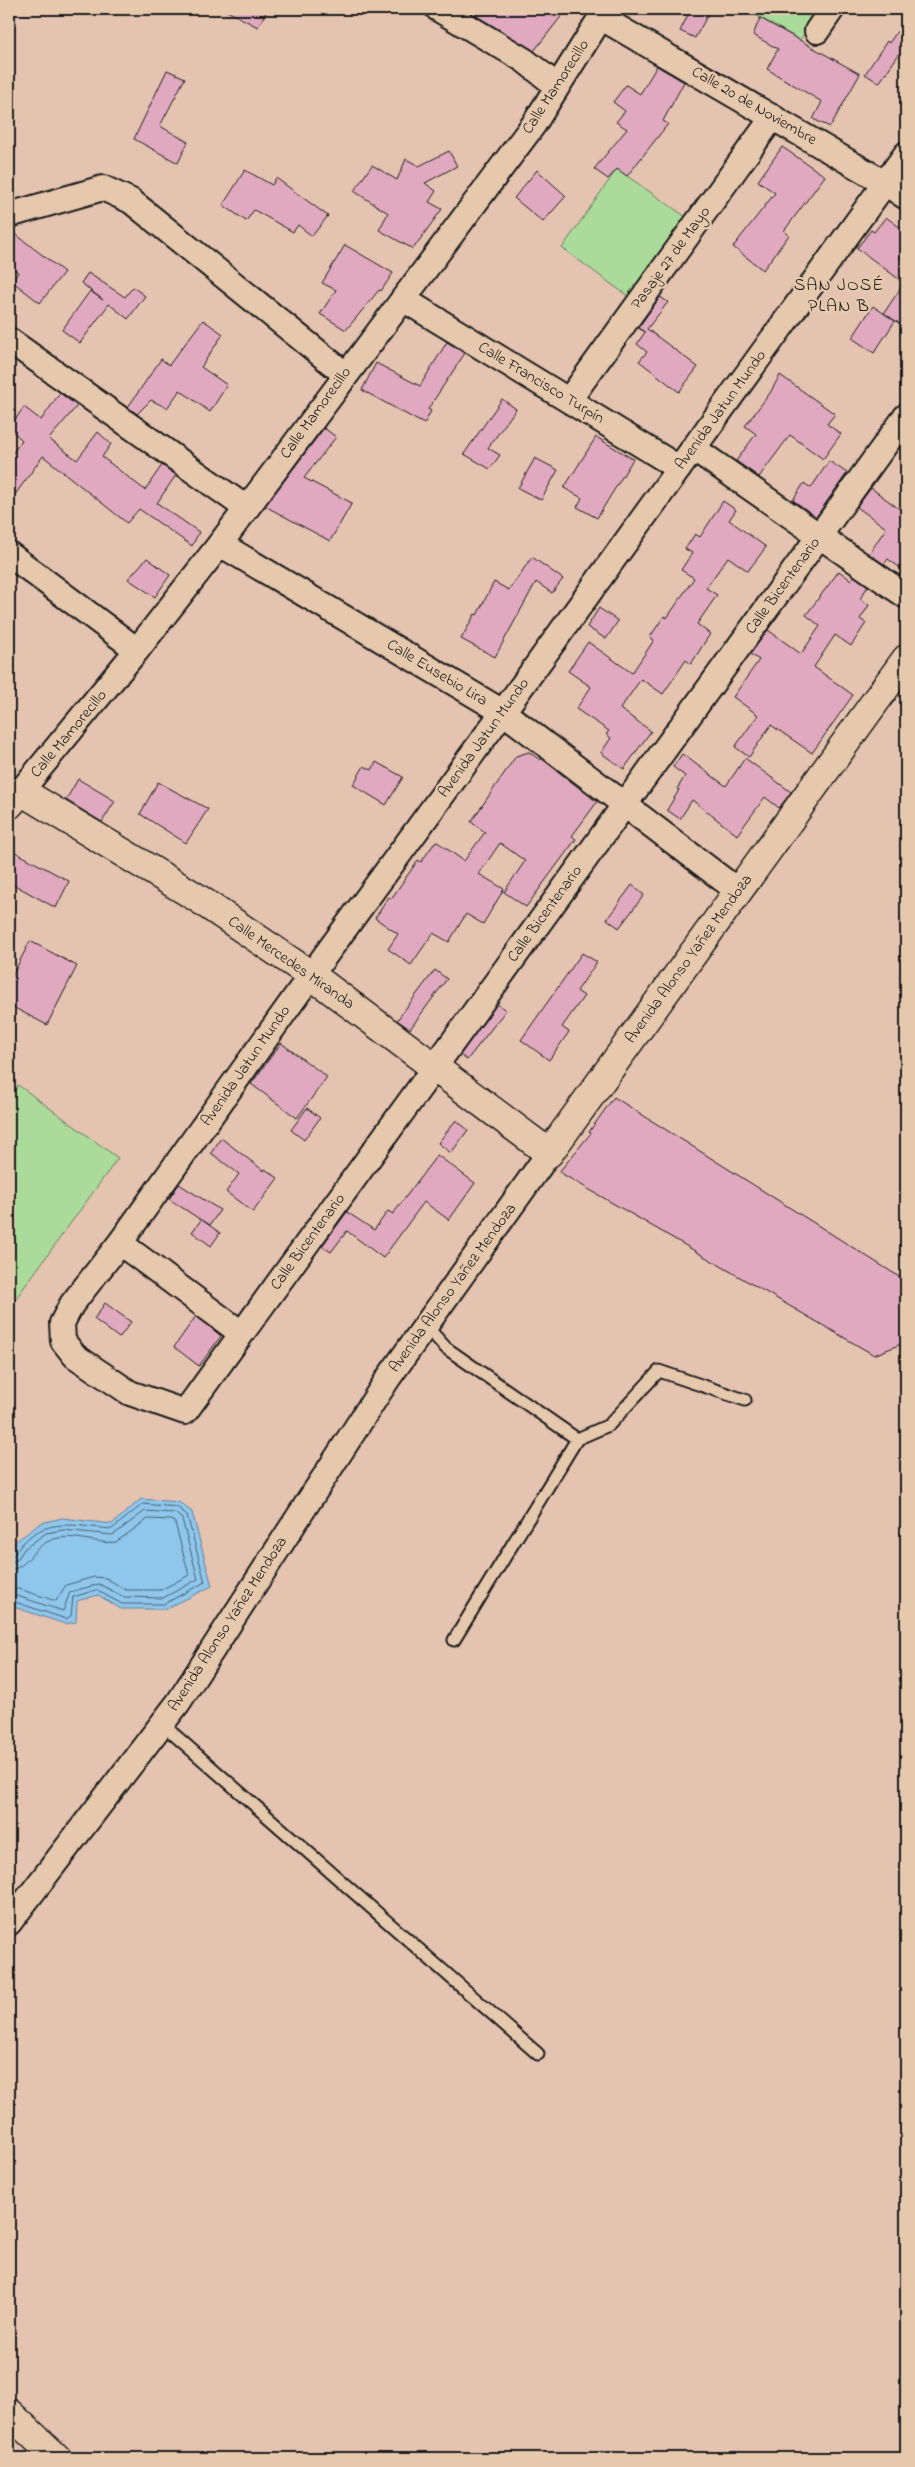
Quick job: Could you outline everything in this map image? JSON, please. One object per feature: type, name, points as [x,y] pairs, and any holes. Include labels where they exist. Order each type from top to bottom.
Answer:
[{"type":"street","points":[[438,9],[524,60],[557,86]]},
{"type":"street","points":[[817,31],[832,9]]},
{"type":"street","name":"Calle Mamorecillo","points":[[15,798],[137,650],[220,544],[345,374],[534,124],[603,13]]},
{"type":"street","name":"Calle 20 de Noviembre","points":[[603,13],[773,117],[886,183],[906,197]]},
{"type":"street","name":"Pasaje 27 de Mayo","points":[[569,400],[773,117]]},
{"type":"street","name":"Avenida Jatun Mundo","points":[[185,1412],[130,1393],[75,1356],[64,1341],[62,1323],[72,1304],[120,1242],[310,975],[503,712],[906,154]]},
{"type":"street","points":[[9,216],[103,188],[124,198],[345,374]]},
{"type":"street","name":"Calle Francisco Turpín","points":[[403,299],[679,468]]},
{"type":"street","points":[[9,340],[246,508]]},
{"type":"street","name":"Calle Bicentenario","points":[[185,1412],[906,416]]},
{"type":"street","points":[[693,448],[906,596]]},
{"type":"street","name":"Calle Eusebio Lira","points":[[220,544],[503,712],[738,890]]},
{"type":"street","points":[[9,554],[137,650]]},
{"type":"street","name":"Avenida Alonso Yañez Mendoza","points":[[9,1923],[162,1724],[219,1643],[307,1501],[345,1448],[389,1377],[906,659]]},
{"type":"street","name":"Calle Mercedes Miranda","points":[[15,798],[196,897],[310,975],[549,1154]]},
{"type":"street","points":[[120,1242],[241,1333]]},
{"type":"street","points":[[9,2413],[57,2458]]},
{"type":"lane","points":[[426,1326],[446,1348],[577,1439]]},
{"type":"lane","points":[[454,1640],[577,1439],[609,1425],[658,1371],[745,1400]]},
{"type":"lane","points":[[162,1724],[538,2054]]},
{"type":"green space","points":[[745,9],[820,9],[800,40]]},
{"type":"green space","points":[[617,169],[686,217],[629,297],[562,248]]},
{"type":"green space","points":[[18,1085],[118,1158],[9,1308],[9,1098]]},
{"type":"water","points":[[141,1499],[179,1502],[192,1512],[212,1586],[166,1609],[121,1609],[98,1595],[77,1601],[76,1622],[65,1624],[14,1607],[9,1608],[9,1556],[15,1542],[41,1523],[62,1518],[112,1524]]},
{"type":"building","points":[[223,9],[268,9],[258,27]]},
{"type":"building","points":[[472,9],[567,9],[534,51],[470,12]]},
{"type":"building","points":[[691,9],[711,9],[695,38],[680,31]]},
{"type":"building","points":[[760,18],[860,74],[830,127],[813,119],[822,102],[767,69],[778,49],[753,35]]},
{"type":"building","points":[[906,19],[906,44],[879,83],[865,74],[887,41],[889,43]]},
{"type":"building","points":[[657,66],[684,82],[663,121],[668,124],[627,176],[617,169],[608,179],[594,169],[627,129],[616,122],[625,111],[613,102],[626,85],[640,94]]},
{"type":"building","points":[[167,70],[185,78],[160,126],[188,142],[178,163],[134,139]]},
{"type":"building","points":[[782,147],[825,176],[784,231],[789,235],[763,270],[733,247],[775,193],[758,181]]},
{"type":"building","points":[[449,151],[457,166],[425,183],[436,191],[429,202],[442,209],[413,249],[379,230],[388,213],[354,191],[372,165],[397,180],[406,159],[419,166]]},
{"type":"building","points":[[245,170],[272,185],[276,178],[328,216],[312,236],[298,225],[293,232],[254,210],[246,221],[223,205]]},
{"type":"building","points":[[537,170],[566,196],[543,222],[514,198]]},
{"type":"building","points":[[886,217],[906,232],[906,249],[900,258],[906,263],[906,328],[884,313],[904,283],[857,248],[871,230],[874,232]]},
{"type":"building","points":[[9,229],[64,272],[40,303],[13,282],[18,272],[9,266]]},
{"type":"building","points":[[345,245],[393,273],[381,291],[379,290],[346,330],[320,314],[336,290],[322,283]]},
{"type":"building","points":[[88,273],[125,297],[133,287],[145,296],[128,319],[109,304],[80,343],[62,330],[90,291],[103,300],[81,283]]},
{"type":"building","points":[[660,297],[668,302],[647,329],[698,367],[679,392],[639,361],[647,352],[637,344],[645,332],[638,328]]},
{"type":"building","points":[[873,306],[895,321],[874,353],[852,338]]},
{"type":"building","points":[[203,320],[223,334],[201,367],[227,385],[210,412],[180,390],[167,408],[151,400],[137,414],[128,407],[161,359],[169,365]]},
{"type":"building","points":[[447,342],[465,353],[428,409],[431,411],[424,424],[362,390],[376,363],[420,386]]},
{"type":"building","points":[[780,375],[835,414],[827,424],[841,434],[823,459],[790,435],[759,477],[736,461],[756,434],[745,426],[770,393]]},
{"type":"building","points":[[60,393],[77,406],[49,439],[77,460],[98,432],[111,444],[102,457],[145,490],[162,465],[176,475],[157,503],[199,532],[192,546],[139,509],[127,523],[43,456],[9,503],[9,458],[22,440],[9,428],[24,407],[41,420]]},
{"type":"building","points":[[502,399],[516,409],[488,448],[500,455],[490,469],[464,454]]},
{"type":"building","points":[[324,428],[336,437],[304,478],[352,503],[330,541],[265,506]]},
{"type":"building","points":[[596,437],[633,459],[597,518],[577,507],[582,498],[564,488]]},
{"type":"building","points":[[535,458],[558,470],[541,500],[518,488]]},
{"type":"building","points":[[829,461],[847,473],[816,517],[793,500],[804,483],[811,488]]},
{"type":"building","points":[[871,488],[906,514],[906,572],[888,559],[884,564],[869,554],[886,528],[857,507]]},
{"type":"building","points":[[723,501],[736,510],[729,520],[766,547],[748,571],[728,557],[706,588],[717,595],[697,624],[710,634],[691,664],[686,660],[663,694],[641,679],[620,709],[651,731],[624,769],[601,753],[611,738],[606,734],[609,731],[576,709],[591,687],[568,671],[588,642],[632,673],[654,640],[650,637],[664,616],[667,618],[694,578],[681,570],[692,553],[685,549],[695,534],[700,537]]},
{"type":"building","points":[[532,557],[563,579],[552,593],[536,582],[495,657],[461,639],[475,614],[477,615],[494,582],[509,590]]},
{"type":"building","points":[[147,558],[170,575],[155,597],[128,579]]},
{"type":"building","points":[[839,571],[851,580],[854,576],[868,586],[860,599],[869,605],[860,619],[866,623],[851,646],[835,635],[814,667],[853,695],[812,753],[771,725],[749,757],[735,747],[758,715],[733,697],[759,660],[750,654],[768,630],[801,654],[820,626],[806,615]]},
{"type":"building","points":[[599,608],[618,621],[606,639],[587,627]]},
{"type":"building","points":[[529,752],[540,760],[541,758],[597,802],[572,836],[576,839],[526,907],[504,892],[525,861],[500,843],[479,874],[504,889],[483,924],[466,914],[449,942],[433,933],[411,965],[388,949],[398,934],[375,918],[389,897],[391,899],[418,860],[421,862],[436,841],[464,861],[485,832],[471,822],[516,756]]},
{"type":"building","points":[[682,754],[726,786],[745,758],[791,792],[779,808],[765,797],[737,835],[692,800],[680,819],[667,810],[685,776],[673,767]]},
{"type":"building","points":[[376,762],[403,777],[386,805],[353,785],[364,766],[372,770]]},
{"type":"building","points":[[78,779],[115,801],[102,822],[66,800]]},
{"type":"building","points":[[158,782],[208,809],[186,843],[140,814]]},
{"type":"building","points":[[15,852],[69,881],[56,908],[9,882],[9,863]]},
{"type":"building","points":[[632,885],[644,895],[619,928],[607,919]]},
{"type":"building","points":[[30,941],[77,966],[47,1025],[9,1005],[9,982]]},
{"type":"building","points":[[582,953],[597,962],[577,991],[584,996],[562,1027],[569,1032],[549,1060],[521,1040]]},
{"type":"building","points":[[435,970],[447,979],[410,1029],[397,1020]]},
{"type":"building","points":[[497,1004],[506,1010],[467,1060],[460,1055]]},
{"type":"building","points":[[281,1043],[327,1077],[297,1118],[251,1084]]},
{"type":"building","points":[[614,1097],[906,1281],[906,1342],[874,1355],[559,1172],[591,1133],[589,1132]]},
{"type":"building","points":[[307,1108],[320,1118],[304,1140],[291,1130]]},
{"type":"building","points":[[456,1120],[468,1130],[451,1153],[438,1143]]},
{"type":"building","points":[[221,1138],[264,1171],[265,1169],[278,1178],[253,1212],[226,1192],[239,1174],[211,1153]]},
{"type":"building","points":[[437,1155],[475,1183],[449,1220],[424,1202],[383,1258],[347,1231],[331,1252],[322,1246],[347,1212],[374,1230],[388,1211],[393,1214]]},
{"type":"building","points":[[179,1184],[220,1210],[210,1225],[202,1220],[220,1233],[211,1246],[192,1232],[201,1220],[169,1199]]},
{"type":"building","points":[[105,1303],[131,1322],[119,1338],[94,1319]]},
{"type":"building","points":[[196,1316],[221,1336],[199,1366],[174,1347]]},
{"type":"district","name":"SAN JOSÉ PLAN B","points":[[839,296]]}]
